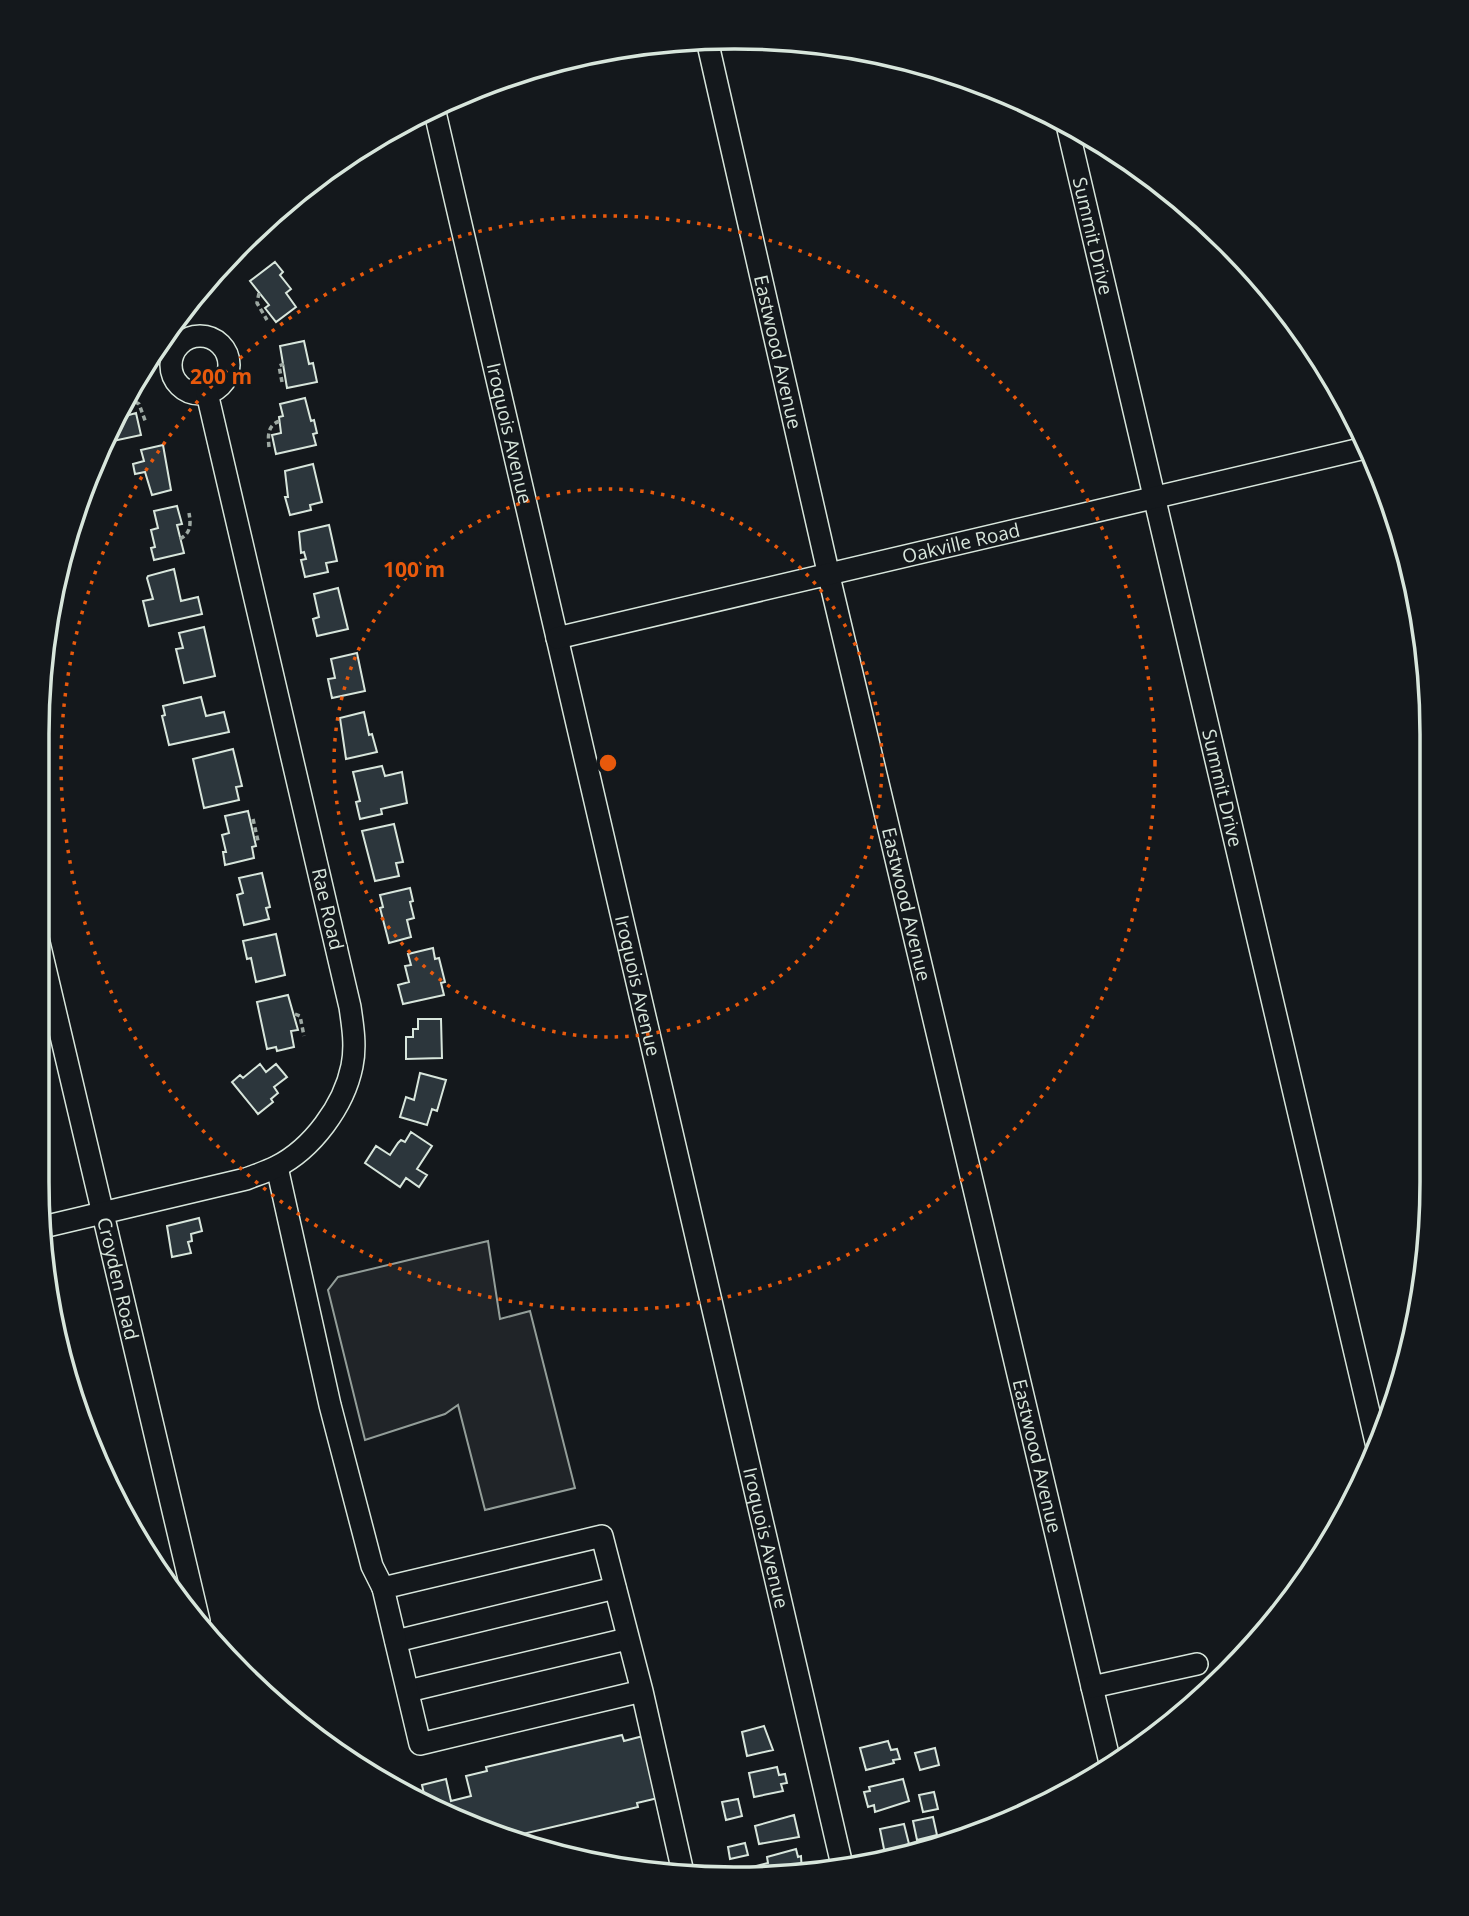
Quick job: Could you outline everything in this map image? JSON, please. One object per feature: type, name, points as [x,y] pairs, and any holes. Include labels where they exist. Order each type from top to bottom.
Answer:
[{"type":"street","name":"Eastwood Avenue","points":[[709,50],[829,575],[1108,1755]]},
{"type":"street","name":"Iroquois Avenue","points":[[436,118],[840,1858]]},
{"type":"street","name":"Summit Drive","points":[[1070,137],[1373,1430]]},
{"type":"street","name":"Rae Road","points":[[50,1225],[246,1179],[277,1167],[318,1133],[333,1111],[352,1068],[353,1025],[207,393]]},
{"type":"street","name":"Oakville Road","points":[[557,638],[1358,450]]},
{"type":"street","name":"Croyden Road","points":[[49,985],[196,1605]]},
{"type":"street","points":[[277,1167],[337,1429],[372,1566],[383,1588],[420,1744],[642,1691]]},
{"type":"street","points":[[383,1588],[602,1536],[642,1691],[681,1865]]},
{"type":"street","points":[[396,1641],[615,1588]]},
{"type":"street","points":[[408,1690],[627,1639]]},
{"type":"street","points":[[1092,1687],[1197,1664]]},
{"type":"path","points":[[259,293],[257,303],[267,320]]},
{"type":"path","points":[[282,382],[279,368],[284,364]]},
{"type":"path","points":[[136,402],[139,404],[146,423]]},
{"type":"path","points":[[269,447],[270,428],[280,421]]},
{"type":"path","points":[[180,539],[190,528],[189,513]]},
{"type":"path","points":[[253,819],[258,841],[256,842]]},
{"type":"path","points":[[295,1014],[300,1016],[304,1036]]},
{"type":"shaded area","points":[[488,1241],[500,1319],[530,1311],[575,1488],[485,1510],[458,1405],[445,1414],[365,1440],[328,1290],[338,1277]]},
{"type":"building","points":[[275,262],[283,272],[280,275],[291,289],[286,293],[296,307],[276,322],[265,308],[269,305],[250,281]]},
{"type":"building","points":[[304,341],[309,364],[313,363],[317,382],[287,388],[280,346]]},
{"type":"building","points":[[305,398],[311,421],[314,420],[317,433],[313,434],[316,445],[276,454],[272,435],[281,433],[279,417],[283,416],[280,404]]},
{"type":"building","points":[[136,413],[141,435],[116,440],[129,414]]},
{"type":"building","points":[[163,445],[171,490],[152,495],[145,472],[135,474],[133,464],[144,461],[141,450]]},
{"type":"building","points":[[313,464],[322,502],[310,505],[311,510],[290,515],[285,497],[288,497],[285,471]]},
{"type":"building","points":[[177,506],[182,524],[177,525],[184,553],[154,560],[151,548],[155,547],[151,530],[158,528],[154,511]]},
{"type":"building","points":[[329,525],[337,561],[326,563],[328,572],[305,577],[301,560],[306,559],[304,552],[301,553],[299,532]]},
{"type":"building","points":[[174,569],[181,601],[198,597],[202,614],[149,626],[143,601],[153,599],[147,578]]},
{"type":"building","points":[[338,588],[348,629],[317,636],[313,619],[319,617],[314,594]]},
{"type":"building","points":[[204,627],[215,676],[184,683],[176,649],[183,648],[179,633]]},
{"type":"building","points":[[357,653],[365,691],[332,698],[328,679],[335,678],[331,659]]},
{"type":"building","points":[[201,697],[206,716],[224,712],[229,732],[169,745],[162,716],[165,715],[163,706]]},
{"type":"building","points":[[364,712],[369,735],[372,734],[377,752],[346,759],[340,718]]},
{"type":"building","points":[[233,749],[242,786],[236,787],[239,800],[204,808],[193,759]]},
{"type":"building","points":[[382,766],[385,776],[402,772],[407,803],[381,809],[382,814],[360,819],[356,802],[360,801],[353,772]]},
{"type":"building","points":[[248,811],[256,846],[252,847],[254,858],[225,865],[223,852],[226,852],[222,835],[229,833],[225,816]]},
{"type":"building","points":[[394,824],[403,862],[396,863],[399,876],[375,881],[362,831]]},
{"type":"building","points":[[262,873],[270,907],[266,908],[269,919],[244,925],[237,895],[243,893],[239,878]]},
{"type":"building","points":[[410,888],[414,918],[407,920],[411,937],[389,943],[380,908],[383,907],[380,895]]},
{"type":"building","points":[[276,934],[285,975],[256,982],[251,958],[247,959],[243,941]]},
{"type":"building","points":[[433,948],[435,959],[439,958],[445,982],[441,983],[444,995],[403,1004],[398,985],[409,982],[405,966],[411,965],[408,954]]},
{"type":"building","points":[[288,995],[298,1030],[291,1031],[294,1047],[277,1051],[276,1047],[267,1049],[257,1002]]},
{"type":"building","points":[[418,1019],[441,1019],[442,1058],[406,1059],[406,1037],[413,1037],[413,1029],[418,1029]]},
{"type":"building","points":[[260,1064],[266,1072],[276,1064],[287,1077],[274,1087],[278,1093],[271,1099],[273,1102],[258,1114],[232,1082],[240,1075],[243,1078]]},
{"type":"building","points":[[420,1073],[446,1080],[437,1111],[432,1109],[427,1125],[400,1117],[406,1097],[414,1100]]},
{"type":"building","points":[[411,1132],[432,1146],[417,1169],[427,1175],[419,1187],[406,1178],[400,1187],[365,1163],[376,1146],[390,1155],[401,1140],[405,1142]]},
{"type":"building","points":[[199,1218],[202,1231],[191,1234],[192,1241],[188,1242],[191,1253],[172,1257],[167,1226]]},
{"type":"building","points":[[764,1726],[773,1750],[747,1756],[742,1732]]},
{"type":"building","points":[[622,1735],[624,1741],[643,1736],[658,1798],[637,1803],[638,1807],[523,1834],[472,1815],[424,1792],[422,1785],[446,1779],[451,1801],[471,1796],[466,1776],[487,1771],[486,1767]]},
{"type":"building","points":[[888,1741],[891,1750],[897,1749],[900,1759],[866,1770],[860,1748]]},
{"type":"building","points":[[935,1748],[939,1765],[920,1770],[915,1753]]},
{"type":"building","points":[[777,1767],[779,1775],[785,1774],[787,1783],[781,1784],[783,1791],[754,1797],[749,1773]]},
{"type":"building","points":[[903,1779],[909,1801],[875,1812],[874,1805],[868,1807],[864,1792],[870,1791],[869,1787]]},
{"type":"building","points":[[934,1792],[938,1809],[923,1812],[919,1795]]},
{"type":"building","points":[[738,1799],[742,1816],[726,1820],[722,1802]]},
{"type":"building","points":[[794,1815],[799,1837],[759,1844],[755,1826]]},
{"type":"building","points":[[933,1817],[937,1835],[917,1840],[913,1821]]},
{"type":"building","points":[[904,1824],[909,1845],[884,1850],[880,1829]]},
{"type":"building","points":[[745,1843],[748,1855],[730,1859],[728,1847]]},
{"type":"building","points":[[796,1849],[798,1857],[801,1856],[801,1864],[756,1867],[768,1863],[767,1857]]}]
